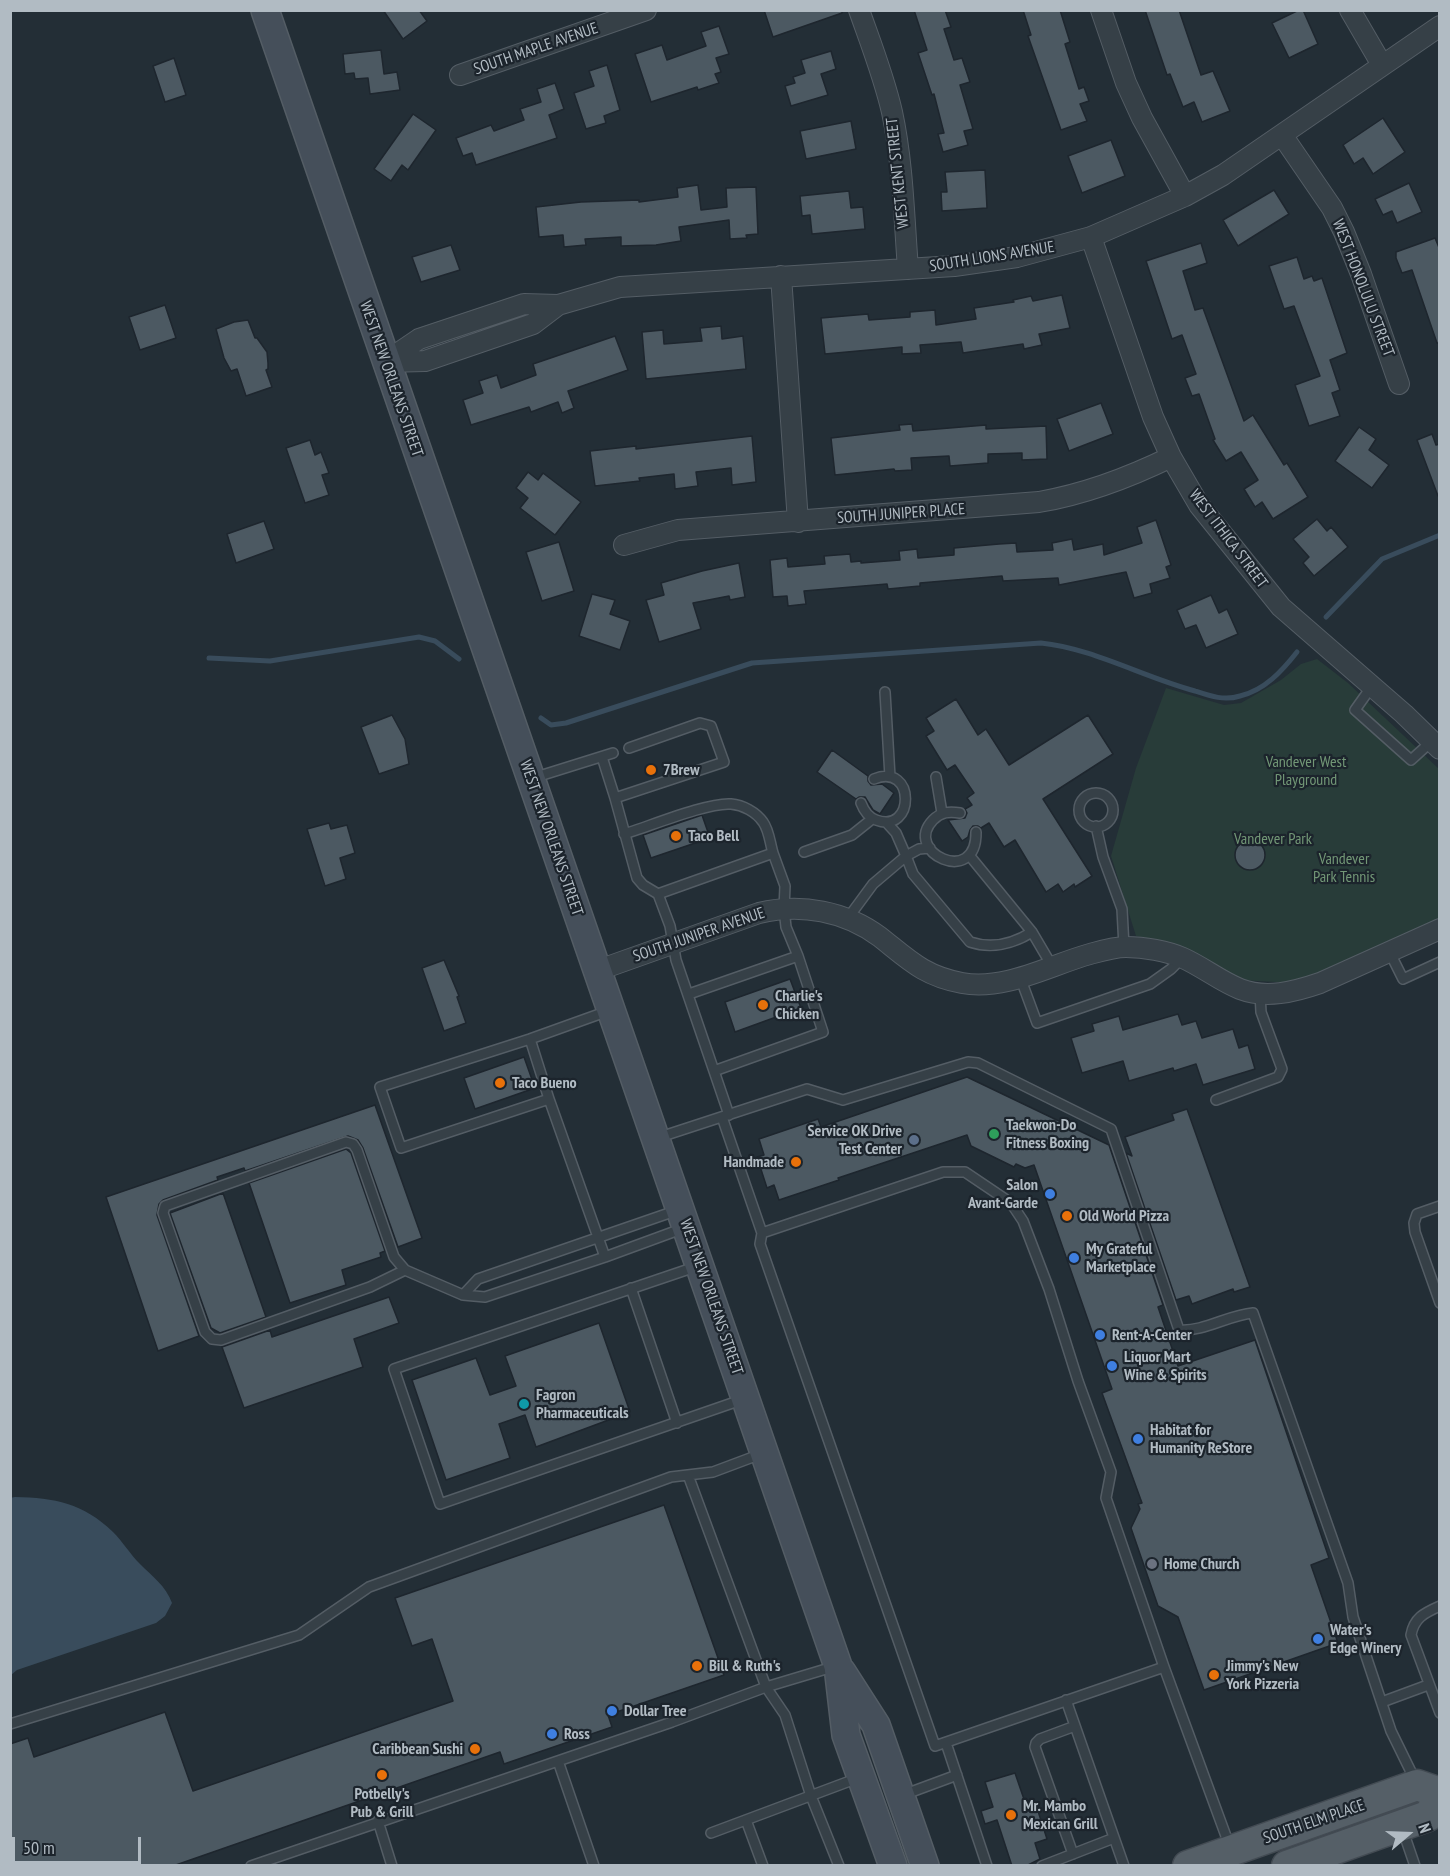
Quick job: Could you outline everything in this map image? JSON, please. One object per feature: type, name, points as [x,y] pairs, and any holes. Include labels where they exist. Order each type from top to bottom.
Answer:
[{"type":"main road","name":"WEST NEW ORLEANS STREET","points":[[264,10],[838,1666],[846,1735],[892,1866]]},
{"type":"main road","name":"WEST NEW ORLEANS STREET","points":[[838,1666],[876,1725],[925,1866]]},
{"type":"main road","name":"SOUTH ELM PLACE","points":[[1188,1866],[1234,1858],[1432,1792],[1428,1816],[1287,1866]]},
{"type":"street","name":"SOUTH MAPLE AVENUE","points":[[460,75],[646,10]]},
{"type":"street","name":"WEST KENT STREET","points":[[859,10],[881,70],[892,113],[899,156],[908,270]]},
{"type":"street","points":[[1101,10],[1120,66],[1142,118],[1185,196]]},
{"type":"street","points":[[1350,10],[1382,65]]},
{"type":"street","name":"SOUTH LIONS AVENUE","points":[[385,362],[419,339],[524,304],[558,305],[621,287],[954,266],[1017,257],[1091,237],[1185,196],[1223,175],[1440,26]]},
{"type":"street","name":"WEST HONOLULU STREET","points":[[1282,135],[1332,208],[1344,231],[1400,384]]},
{"type":"street","name":"WEST ITHICA STREET","points":[[1091,237],[1153,417],[1171,457],[1199,506],[1281,607],[1436,745]]},
{"type":"street","points":[[781,276],[798,522]]},
{"type":"street","name":"SOUTH JUNIPER PLACE","points":[[624,545],[678,530],[1039,502],[1077,495],[1104,486],[1139,473],[1171,457]]},
{"type":"street","name":"SOUTH JUNIPER AVENUE","points":[[596,971],[759,913],[808,908],[848,918],[879,937],[921,970],[940,978],[965,984],[988,984],[1020,977],[1107,950],[1124,947],[1161,951],[1182,958],[1240,989],[1277,994],[1300,990],[1440,929]]},
{"type":"lane","points":[[1372,686],[1355,710],[1411,760],[1436,745]]},
{"type":"lane","points":[[885,692],[890,777]]},
{"type":"lane","points":[[615,798],[724,762],[711,726],[700,723],[629,747]]},
{"type":"lane","points":[[530,779],[613,753]]},
{"type":"lane","points":[[602,757],[637,878],[643,885],[658,894],[670,926],[676,960],[714,1071],[725,1116],[762,1233],[760,1244],[935,1746],[1164,1667]]},
{"type":"lane","points":[[874,779],[890,777],[902,786],[906,801],[900,815],[886,822]]},
{"type":"lane","points":[[936,777],[942,813]]},
{"type":"lane","points":[[861,803],[866,814],[872,819],[886,822],[896,833],[913,874],[970,942],[979,945],[1005,944],[1019,940],[1032,932]]},
{"type":"lane","points":[[624,834],[710,807],[733,804],[743,807],[763,822],[784,886],[786,927],[823,1032],[714,1071]]},
{"type":"lane","points":[[960,813],[942,813],[930,824],[927,841],[934,855],[948,861],[963,859],[974,848],[976,832]]},
{"type":"lane","points":[[804,852],[852,836],[872,819]]},
{"type":"lane","points":[[1096,826],[1103,857],[1122,909],[1124,947]]},
{"type":"lane","points":[[848,918],[873,884],[906,856],[919,849],[930,848]]},
{"type":"lane","points":[[658,894],[773,852]]},
{"type":"lane","points":[[969,855],[1032,932],[1052,966]]},
{"type":"lane","points":[[1389,951],[1403,979],[1440,962]]},
{"type":"lane","points":[[689,994],[798,956]]},
{"type":"lane","points":[[1020,977],[1037,1023],[1150,984],[1182,958]]},
{"type":"lane","points":[[1216,1100],[1278,1077],[1282,1069],[1261,1012],[1260,993]]},
{"type":"lane","points":[[549,1099],[401,1148],[380,1087],[530,1039],[610,1010]]},
{"type":"lane","points":[[530,1039],[605,1257]]},
{"type":"lane","points":[[655,1139],[807,1089],[843,1100],[968,1062],[978,1063],[1111,1129],[1179,1330],[1190,1331],[1238,1314],[1253,1313],[1348,1583],[1353,1617],[1391,1731],[1432,1792]]},
{"type":"lane","points":[[405,1270],[370,1287],[221,1340],[212,1339],[205,1332],[163,1213],[165,1206],[346,1142],[353,1144],[357,1150],[394,1257],[405,1270],[463,1295],[485,1297],[605,1257],[683,1218]]},
{"type":"lane","points":[[762,1233],[943,1172],[965,1172],[1011,1203],[1023,1221],[1049,1289],[1078,1382],[1110,1472],[1106,1498],[1164,1667],[1234,1858]]},
{"type":"lane","points":[[1440,1206],[1417,1214],[1414,1223],[1440,1303]]},
{"type":"lane","points":[[463,1295],[478,1280],[598,1238],[683,1218]]},
{"type":"lane","points":[[700,1265],[394,1369],[440,1504],[746,1399]]},
{"type":"lane","points":[[631,1288],[677,1423]]},
{"type":"lane","points":[[10,1724],[299,1635],[369,1587],[671,1477],[713,1472],[765,1453]]},
{"type":"lane","points":[[688,1475],[766,1687],[785,1715],[811,1796],[839,1866]]},
{"type":"lane","points":[[1440,1606],[1427,1611],[1413,1624],[1410,1635],[1440,1713]]},
{"type":"lane","points":[[250,1866],[683,1718],[798,1676],[838,1666]]},
{"type":"lane","points":[[1382,1702],[1428,1685]]},
{"type":"lane","points":[[1066,1700],[1124,1866]]},
{"type":"lane","points":[[1073,1854],[1035,1747],[1040,1739],[1075,1726]]},
{"type":"lane","points":[[946,1743],[987,1866]]},
{"type":"lane","points":[[558,1761],[594,1866]]},
{"type":"lane","points":[[900,1796],[957,1775]]},
{"type":"lane","points":[[711,1833],[861,1777]]},
{"type":"lane","points":[[746,1820],[763,1866]]},
{"type":"lane","points":[[378,1821],[392,1866]]},
{"type":"lane","points":[[1401,1826],[1415,1866]]},
{"type":"lane","points":[[1042,1866],[1114,1838]]},
{"type":"lane","points":[[281,1855],[285,1866]]},
{"type":"green space","name":"Vandever Park","points":[[1317,659],[1348,683],[1439,769],[1439,920],[1295,983],[1238,980],[1179,947],[1136,936],[1111,856],[1136,768],[1166,688],[1224,705],[1241,703],[1281,680],[1301,664]]},
{"type":"water","points":[[10,1498],[68,1504],[91,1514],[102,1522],[166,1591],[172,1603],[165,1616],[156,1623],[17,1670],[11,1675]]},
{"type":"building","points":[[383,10],[419,10],[427,21],[403,39]]},
{"type":"building","points":[[764,10],[842,10],[842,13],[773,37]]},
{"type":"building","points":[[914,10],[945,10],[951,27],[944,29],[954,60],[962,58],[970,82],[960,85],[973,129],[964,131],[968,145],[943,152],[938,134],[944,133],[934,94],[932,95],[918,53],[927,50]]},
{"type":"building","points":[[1023,10],[1060,10],[1070,42],[1065,44],[1079,89],[1084,87],[1089,101],[1080,104],[1087,121],[1061,130],[1028,36],[1031,35]]},
{"type":"building","points":[[1145,10],[1179,10],[1201,75],[1213,71],[1230,111],[1202,122],[1194,102],[1183,107],[1170,74],[1167,75]]},
{"type":"building","points":[[1303,10],[1318,44],[1289,58],[1272,23]]},
{"type":"building","points":[[719,26],[729,54],[716,58],[721,72],[715,74],[719,83],[698,90],[697,87],[651,102],[635,54],[662,45],[667,60],[706,46],[701,32]]},
{"type":"building","points":[[381,50],[384,74],[397,72],[400,90],[370,94],[368,78],[355,79],[354,73],[345,74],[343,54]]},
{"type":"building","points":[[831,51],[836,69],[821,74],[828,95],[791,106],[785,86],[795,83],[793,77],[805,73],[801,60]]},
{"type":"building","points":[[174,58],[186,95],[165,102],[153,66]]},
{"type":"building","points":[[607,65],[620,110],[604,116],[606,123],[586,129],[574,93],[594,86],[589,71]]},
{"type":"building","points":[[555,83],[564,109],[549,115],[557,138],[476,165],[472,153],[463,156],[456,138],[491,125],[494,131],[524,120],[520,109],[541,102],[537,89]]},
{"type":"building","points":[[413,114],[436,130],[408,170],[402,165],[391,181],[374,169]]},
{"type":"building","points":[[1383,118],[1405,152],[1373,174],[1363,158],[1354,164],[1343,145]]},
{"type":"building","points":[[851,121],[856,149],[806,159],[800,131]]},
{"type":"building","points":[[1111,140],[1125,176],[1082,193],[1068,156]]},
{"type":"building","points":[[985,170],[987,208],[942,211],[941,192],[947,192],[945,172]]},
{"type":"building","points":[[1409,183],[1422,212],[1397,223],[1392,211],[1383,215],[1375,199]]},
{"type":"building","points":[[698,185],[701,210],[727,207],[726,188],[756,187],[758,234],[746,235],[747,238],[730,239],[729,220],[679,227],[681,241],[656,245],[621,246],[621,237],[585,239],[586,245],[564,247],[563,235],[539,237],[536,207],[581,202],[639,200],[639,202],[678,197],[677,188]]},
{"type":"building","points":[[1274,190],[1289,214],[1238,246],[1223,220]]},
{"type":"building","points":[[849,191],[851,208],[863,207],[865,229],[812,234],[810,215],[802,216],[800,196]]},
{"type":"building","points":[[1435,238],[1440,250],[1440,343],[1437,343],[1412,270],[1402,273],[1396,258],[1396,252]]},
{"type":"building","points":[[1201,243],[1207,263],[1183,271],[1195,310],[1203,308],[1244,421],[1253,415],[1284,465],[1287,463],[1308,497],[1273,519],[1262,502],[1255,507],[1244,489],[1258,480],[1241,452],[1226,461],[1213,440],[1215,439],[1199,394],[1192,396],[1185,378],[1196,374],[1182,335],[1172,339],[1146,261]]},
{"type":"building","points":[[451,245],[460,270],[421,282],[412,257]]},
{"type":"building","points":[[1297,257],[1304,279],[1312,276],[1314,281],[1322,278],[1347,353],[1330,360],[1340,390],[1332,393],[1340,416],[1309,426],[1295,385],[1320,376],[1294,306],[1284,309],[1269,266]]},
{"type":"building","points":[[1062,295],[1070,328],[1039,334],[1042,345],[1024,349],[1023,344],[963,353],[961,342],[920,345],[921,353],[902,354],[902,347],[825,354],[821,318],[868,314],[869,320],[910,317],[910,312],[935,310],[936,325],[976,319],[974,308],[1014,302],[1013,300],[1031,296],[1033,301]]},
{"type":"building","points":[[165,305],[176,338],[140,350],[129,317]]},
{"type":"building","points":[[248,320],[255,338],[267,352],[268,369],[266,370],[272,387],[246,396],[237,369],[231,371],[224,358],[216,329],[234,322]]},
{"type":"building","points":[[721,326],[722,339],[743,336],[746,369],[646,379],[642,332],[663,330],[664,344],[702,341],[700,328]]},
{"type":"building","points":[[615,336],[628,370],[568,391],[574,408],[562,413],[558,402],[531,412],[529,407],[471,425],[463,400],[483,393],[479,381],[497,375],[501,388],[536,375],[533,364]]},
{"type":"building","points":[[1101,403],[1113,434],[1069,451],[1057,419]]},
{"type":"building","points":[[912,424],[913,431],[986,425],[986,429],[1046,426],[1047,459],[1022,460],[1022,453],[988,454],[988,463],[950,466],[949,456],[911,458],[912,470],[895,471],[894,469],[835,475],[831,438],[900,430],[899,425]]},
{"type":"building","points":[[1359,427],[1376,439],[1369,450],[1389,465],[1372,488],[1335,461]]},
{"type":"building","points":[[1432,434],[1436,445],[1440,444],[1440,496],[1438,496],[1417,440]]},
{"type":"building","points":[[752,436],[756,482],[732,485],[731,468],[696,472],[698,486],[675,489],[674,474],[639,478],[640,481],[595,486],[590,451],[636,446],[636,449]]},
{"type":"building","points":[[310,440],[315,455],[321,452],[329,473],[322,475],[329,495],[305,503],[286,448]]},
{"type":"building","points":[[528,472],[538,480],[543,473],[581,502],[555,535],[520,508],[528,498],[516,488]]},
{"type":"building","points":[[1317,519],[1327,531],[1331,527],[1348,547],[1314,576],[1303,563],[1309,557],[1293,539]]},
{"type":"building","points":[[1156,520],[1171,565],[1166,567],[1170,578],[1150,584],[1152,593],[1134,598],[1126,572],[1059,585],[1058,578],[1003,581],[1002,576],[920,583],[920,586],[888,589],[887,584],[804,591],[806,604],[788,606],[787,596],[773,597],[770,560],[787,558],[788,567],[825,564],[824,556],[850,554],[851,562],[861,561],[861,563],[900,560],[899,551],[917,549],[918,558],[954,555],[954,548],[1016,543],[1017,552],[1053,550],[1052,543],[1072,539],[1074,550],[1103,544],[1104,555],[1142,543],[1137,527]]},
{"type":"building","points":[[264,521],[274,549],[236,563],[227,534]]},
{"type":"building","points":[[559,542],[574,591],[542,601],[526,552]]},
{"type":"building","points":[[739,563],[745,597],[730,600],[729,596],[693,603],[701,629],[659,642],[646,600],[664,595],[661,583]]},
{"type":"building","points":[[592,594],[615,600],[610,614],[630,621],[620,650],[579,636]]},
{"type":"building","points":[[1211,595],[1219,613],[1227,609],[1238,634],[1206,648],[1196,625],[1185,629],[1177,610]]},
{"type":"building","points":[[956,699],[978,735],[986,729],[1009,765],[1088,715],[1113,754],[1043,799],[1092,876],[1063,892],[1058,884],[1046,892],[1015,840],[1004,847],[989,823],[981,828],[973,826],[968,837],[962,841],[948,820],[965,818],[967,813],[965,809],[972,805],[967,798],[974,793],[955,765],[947,770],[926,736],[934,731],[926,718]]},
{"type":"building","points":[[392,715],[405,739],[409,764],[379,774],[361,727]]},
{"type":"building","points":[[832,750],[868,776],[871,785],[882,784],[894,793],[880,814],[873,810],[865,797],[856,799],[817,772]]},
{"type":"building","name":"Taco Bell","points":[[702,815],[710,838],[651,858],[643,835]]},
{"type":"building","points":[[329,823],[331,829],[347,825],[355,853],[340,858],[346,879],[325,886],[307,829]]},
{"type":"building","points":[[1250,840],[1260,845],[1265,855],[1260,865],[1250,870],[1240,865],[1235,855],[1240,845]]},
{"type":"building","points":[[444,960],[459,996],[457,997],[466,1023],[444,1031],[422,968]]},
{"type":"building","name":"Charlie's Chicken","points":[[790,979],[801,1008],[735,1032],[725,1002]]},
{"type":"building","points":[[1178,1014],[1182,1025],[1196,1021],[1202,1038],[1233,1029],[1239,1048],[1248,1045],[1255,1069],[1203,1085],[1196,1064],[1129,1081],[1123,1061],[1082,1073],[1071,1038],[1094,1031],[1092,1024],[1119,1016],[1123,1030]]},
{"type":"building","name":"Taco Bueno","points":[[524,1057],[535,1088],[475,1109],[464,1078]]},
{"type":"building","points":[[967,1077],[1109,1145],[1163,1305],[1158,1307],[1178,1366],[1255,1340],[1329,1558],[1311,1565],[1338,1643],[1204,1690],[1178,1617],[1158,1606],[1131,1528],[1140,1509],[1138,1504],[1142,1503],[1102,1393],[1112,1389],[1034,1165],[1025,1168],[1016,1164],[1014,1167],[971,1146],[967,1135],[779,1200],[774,1185],[767,1188],[757,1157],[764,1155],[759,1139],[818,1119],[821,1127]]},
{"type":"building","points":[[375,1105],[422,1238],[398,1247],[363,1148],[358,1140],[348,1136],[245,1171],[244,1168],[217,1177],[218,1180],[163,1200],[159,1204],[157,1215],[199,1336],[158,1351],[106,1197]]},
{"type":"building","points":[[1187,1109],[1250,1287],[1234,1292],[1233,1289],[1192,1304],[1189,1296],[1176,1300],[1126,1153],[1132,1156],[1125,1137],[1174,1120],[1172,1114]]},
{"type":"building","points":[[346,1149],[351,1153],[385,1251],[380,1253],[381,1257],[342,1270],[346,1285],[290,1303],[249,1183]]},
{"type":"building","points":[[223,1193],[266,1317],[220,1333],[211,1328],[170,1213]]},
{"type":"building","points":[[389,1297],[399,1323],[354,1339],[363,1367],[244,1408],[222,1347],[270,1330],[272,1337]]},
{"type":"building","name":"Fagron Pharmaceuticals","points":[[599,1323],[630,1412],[536,1447],[525,1415],[499,1424],[510,1458],[446,1480],[412,1380],[476,1358],[490,1395],[516,1386],[505,1356]]},
{"type":"building","points":[[664,1505],[724,1675],[608,1715],[612,1727],[504,1764],[500,1752],[173,1866],[10,1866],[10,1744],[28,1738],[34,1757],[165,1712],[193,1791],[453,1701],[432,1639],[412,1646],[395,1598]]},
{"type":"building","name":"Mr. Mambo Mexican Grill","points":[[1015,1773],[1028,1811],[1037,1808],[1047,1839],[1035,1843],[1040,1859],[1026,1866],[1012,1866],[997,1820],[985,1824],[981,1811],[993,1807],[985,1782]]},
{"type":"waterway","points":[[1326,617],[1382,559],[1440,535]]},
{"type":"waterway","points":[[209,658],[270,661],[419,637],[435,641],[459,659]]},
{"type":"waterway","points":[[541,718],[551,725],[566,723],[752,663],[1041,643],[1080,651],[1176,685],[1212,696],[1228,698],[1249,693],[1265,684],[1279,673],[1297,652]]},
{"type":"place","name":"7Brew","points":[[651,770]]},
{"type":"place","name":"Taco Bell","points":[[676,836]]},
{"type":"place","name":"Charlie's Chicken","points":[[763,1005]]},
{"type":"place","name":"Taco Bueno","points":[[500,1083]]},
{"type":"place","name":"Taekwon-Do Fitness Boxing","points":[[994,1134]]},
{"type":"place","name":"Service OK Drive Test Center","points":[[914,1140]]},
{"type":"place","name":"Handmade","points":[[796,1162]]},
{"type":"place","name":"Salon Avant-Garde","points":[[1050,1194]]},
{"type":"place","name":"Old World Pizza","points":[[1067,1216]]},
{"type":"place","name":"My Grateful Marketplace","points":[[1074,1258]]},
{"type":"place","name":"Rent-A-Center","points":[[1100,1335]]},
{"type":"place","name":"Liquor Mart Wine & Spirits","points":[[1112,1366]]},
{"type":"place","name":"Fagron Pharmaceuticals","points":[[524,1404]]},
{"type":"place","name":"Habitat for Humanity ReStore","points":[[1138,1439]]},
{"type":"place","name":"Home Church","points":[[1152,1564]]},
{"type":"place","name":"Water's Edge Winery","points":[[1318,1639]]},
{"type":"place","name":"Bill & Ruth's","points":[[697,1666]]},
{"type":"place","name":"Jimmy's New York Pizzeria","points":[[1214,1675]]},
{"type":"place","name":"Dollar Tree","points":[[612,1711]]},
{"type":"place","name":"Ross","points":[[552,1734]]},
{"type":"place","name":"Caribbean Sushi","points":[[475,1749]]},
{"type":"place","name":"Potbelly's Pub & Grill","points":[[382,1775]]},
{"type":"place","name":"Mr. Mambo Mexican Grill","points":[[1011,1815]]},
{"type":"park label","name":"Vandever West Playground","points":[[1306,771]]},
{"type":"park label","name":"Vandever Park Tennis","points":[[1344,868]]}]
